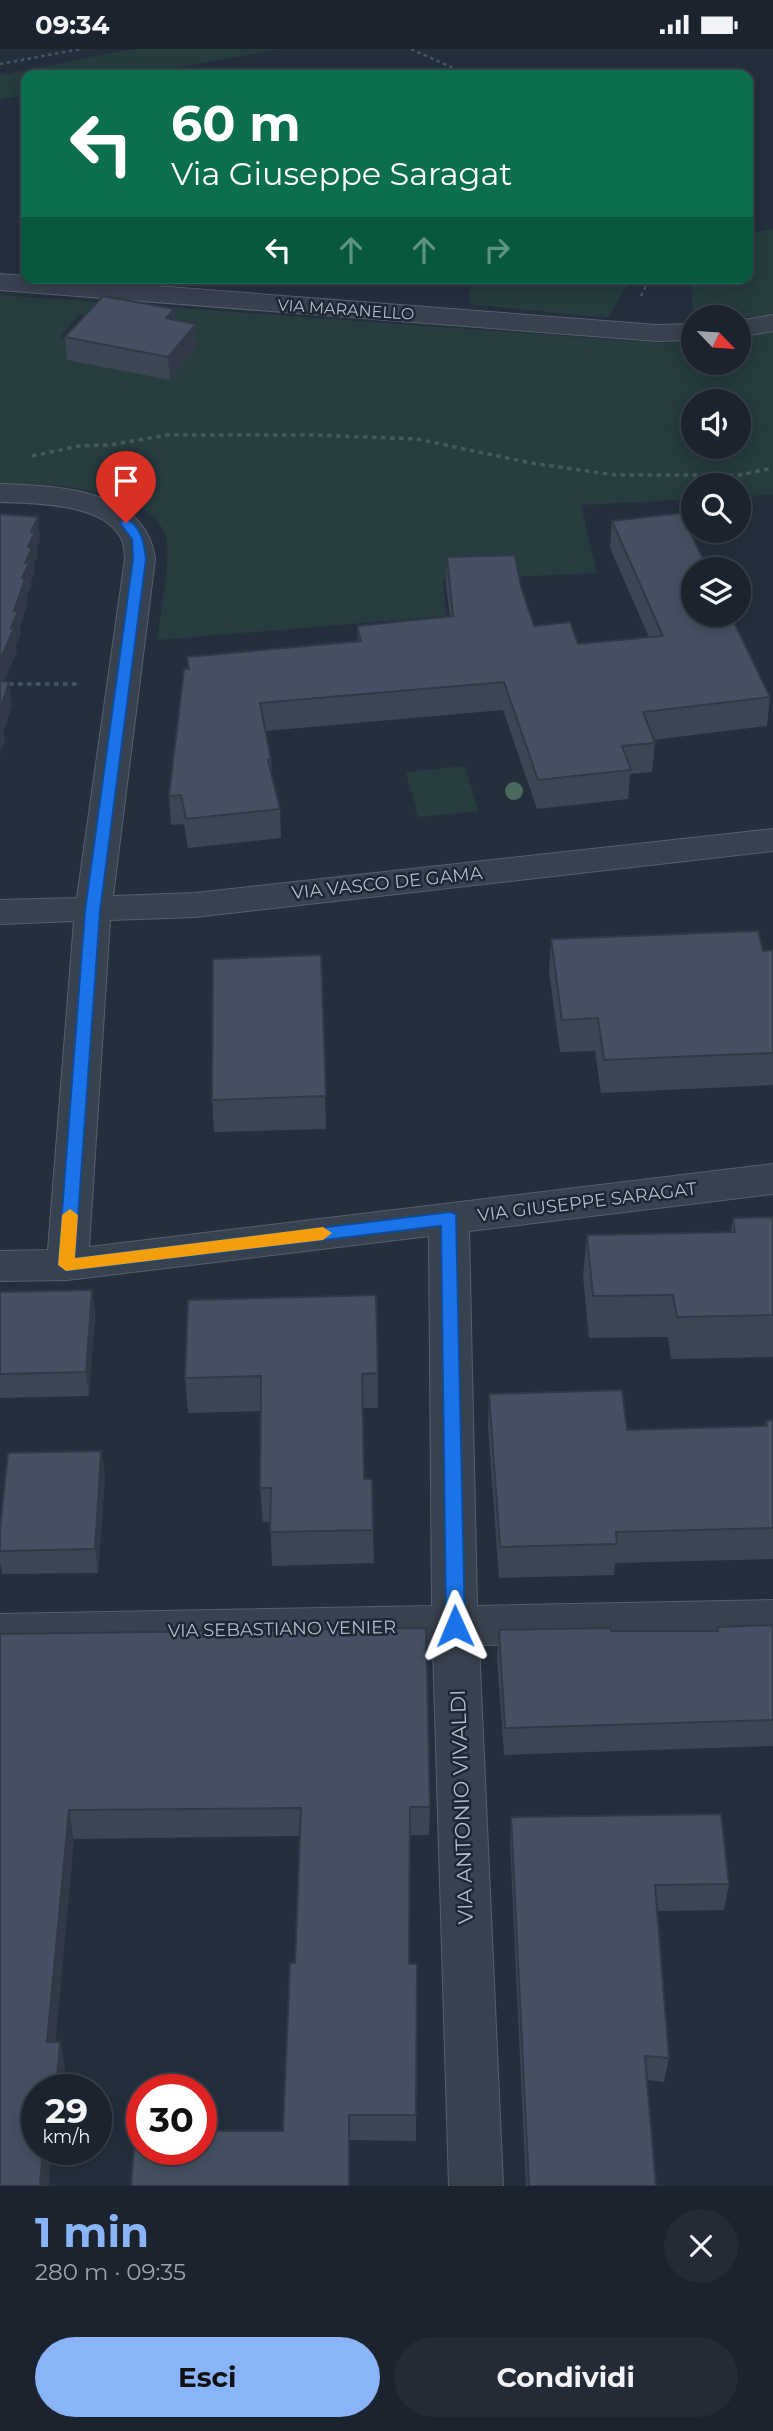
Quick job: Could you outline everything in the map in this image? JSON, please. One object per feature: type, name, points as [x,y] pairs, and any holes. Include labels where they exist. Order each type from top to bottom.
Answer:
[{"type":"street","name":"VIA MARANELLO","points":[[0,282],[21,284]]},
{"type":"street","name":"VIA MARANELLO","points":[[26,284],[657,333],[681,332]]},
{"type":"street","points":[[751,326],[773,323]]},
{"type":"street","points":[[0,493],[73,499],[105,510],[126,523],[138,539],[139,559],[93,911],[66,1265]]},
{"type":"street","name":"VIA VASCO DE GAMA","points":[[0,912],[93,911],[195,905],[773,840]]},
{"type":"street","name":"VIA GIUSEPPE SARAGAT","points":[[0,1266],[66,1265],[773,1179]]},
{"type":"street","name":"VIA ANTONIO VIVALDI","points":[[450,1218],[448,1245],[455,1626],[476,2186]]},
{"type":"street","name":"VIA SEBASTIANO VENIER","points":[[0,1634],[773,1620]]},
{"type":"path","points":[[0,64],[80,49]]},
{"type":"path","points":[[411,49],[458,70]]},
{"type":"path","points":[[21,459],[79,446],[109,445],[167,435],[313,435],[417,439],[531,463],[615,475],[740,475],[773,468]]},
{"type":"path","points":[[0,684],[122,684]]},
{"type":"green space","points":[[134,49],[279,49],[163,70],[26,70]]},
{"type":"green space","points":[[21,71],[21,96],[0,100],[0,75]]},
{"type":"green space","points":[[773,229],[773,315],[751,317],[751,305],[693,305],[691,284],[753,284],[753,232]]},
{"type":"green space","points":[[471,284],[629,284],[607,318],[469,304]]},
{"type":"green space","points":[[0,295],[663,343],[681,342],[681,375],[751,375],[751,336],[773,331],[773,495],[751,496],[751,473],[681,473],[681,500],[581,505],[597,573],[443,580],[446,616],[157,640],[168,552],[160,524],[144,510],[122,499],[70,487],[0,483]],"holes":[[[80,314],[175,331],[83,342],[60,337]]]},
{"type":"green space","points":[[465,766],[478,811],[418,817],[406,772]]},
{"type":"building","points":[[103,296],[174,309],[166,318],[196,324],[168,357],[65,337]]},
{"type":"building","points":[[681,513],[681,543],[695,543],[702,557],[681,557],[681,627],[736,627],[770,697],[643,712],[655,743],[622,746],[631,770],[538,780],[504,682],[260,703],[271,760],[268,760],[280,809],[186,819],[181,795],[169,796],[184,669],[189,669],[187,657],[361,641],[357,626],[453,616],[447,557],[515,555],[521,587],[534,626],[570,622],[578,644],[663,636],[612,521]]},
{"type":"building","points":[[0,514],[38,517],[31,532],[35,532],[28,547],[32,548],[25,563],[29,563],[22,578],[25,579],[14,611],[18,611],[11,628],[14,628],[0,660]]},
{"type":"building","points":[[0,681],[9,682],[0,709]]},
{"type":"building","points":[[758,931],[763,951],[773,950],[773,1053],[604,1060],[598,1018],[562,1020],[551,939]]},
{"type":"building","points":[[321,955],[326,1096],[212,1100],[213,959]]},
{"type":"building","points":[[773,1217],[773,1315],[677,1317],[673,1295],[593,1296],[587,1235],[735,1232],[733,1218]]},
{"type":"building","points":[[92,1290],[86,1372],[0,1374],[0,1292]]},
{"type":"building","points":[[376,1295],[378,1373],[362,1374],[364,1479],[372,1479],[373,1530],[270,1532],[271,1488],[260,1488],[261,1376],[185,1378],[188,1300]]},
{"type":"building","points":[[622,1390],[627,1430],[767,1426],[766,1421],[773,1420],[773,1528],[616,1532],[617,1544],[500,1547],[489,1394]]},
{"type":"building","points":[[101,1451],[95,1549],[0,1551],[8,1453]]},
{"type":"building","points":[[773,1625],[773,1720],[505,1728],[499,1630],[611,1628],[611,1631],[718,1631],[717,1627]]},
{"type":"building","points":[[426,1628],[430,1807],[410,1807],[409,1964],[417,1964],[416,2115],[349,2115],[349,2186],[131,2186],[133,2165],[217,2165],[217,2131],[283,2131],[290,1963],[295,1963],[301,1808],[69,1810],[47,2042],[60,2042],[57,2074],[21,2074],[21,2165],[42,2165],[40,2186],[0,2186],[0,1634]]},
{"type":"building","points":[[721,1814],[729,1884],[655,1885],[669,2058],[645,2056],[656,2186],[529,2186],[511,1817]]},
{"type":"slow traffic","points":[[70,1215],[66,1265],[323,1233]]},
{"type":"route","points":[[126,523],[138,539],[139,559],[93,911],[66,1265],[450,1218],[448,1245],[455,1626]]}]
